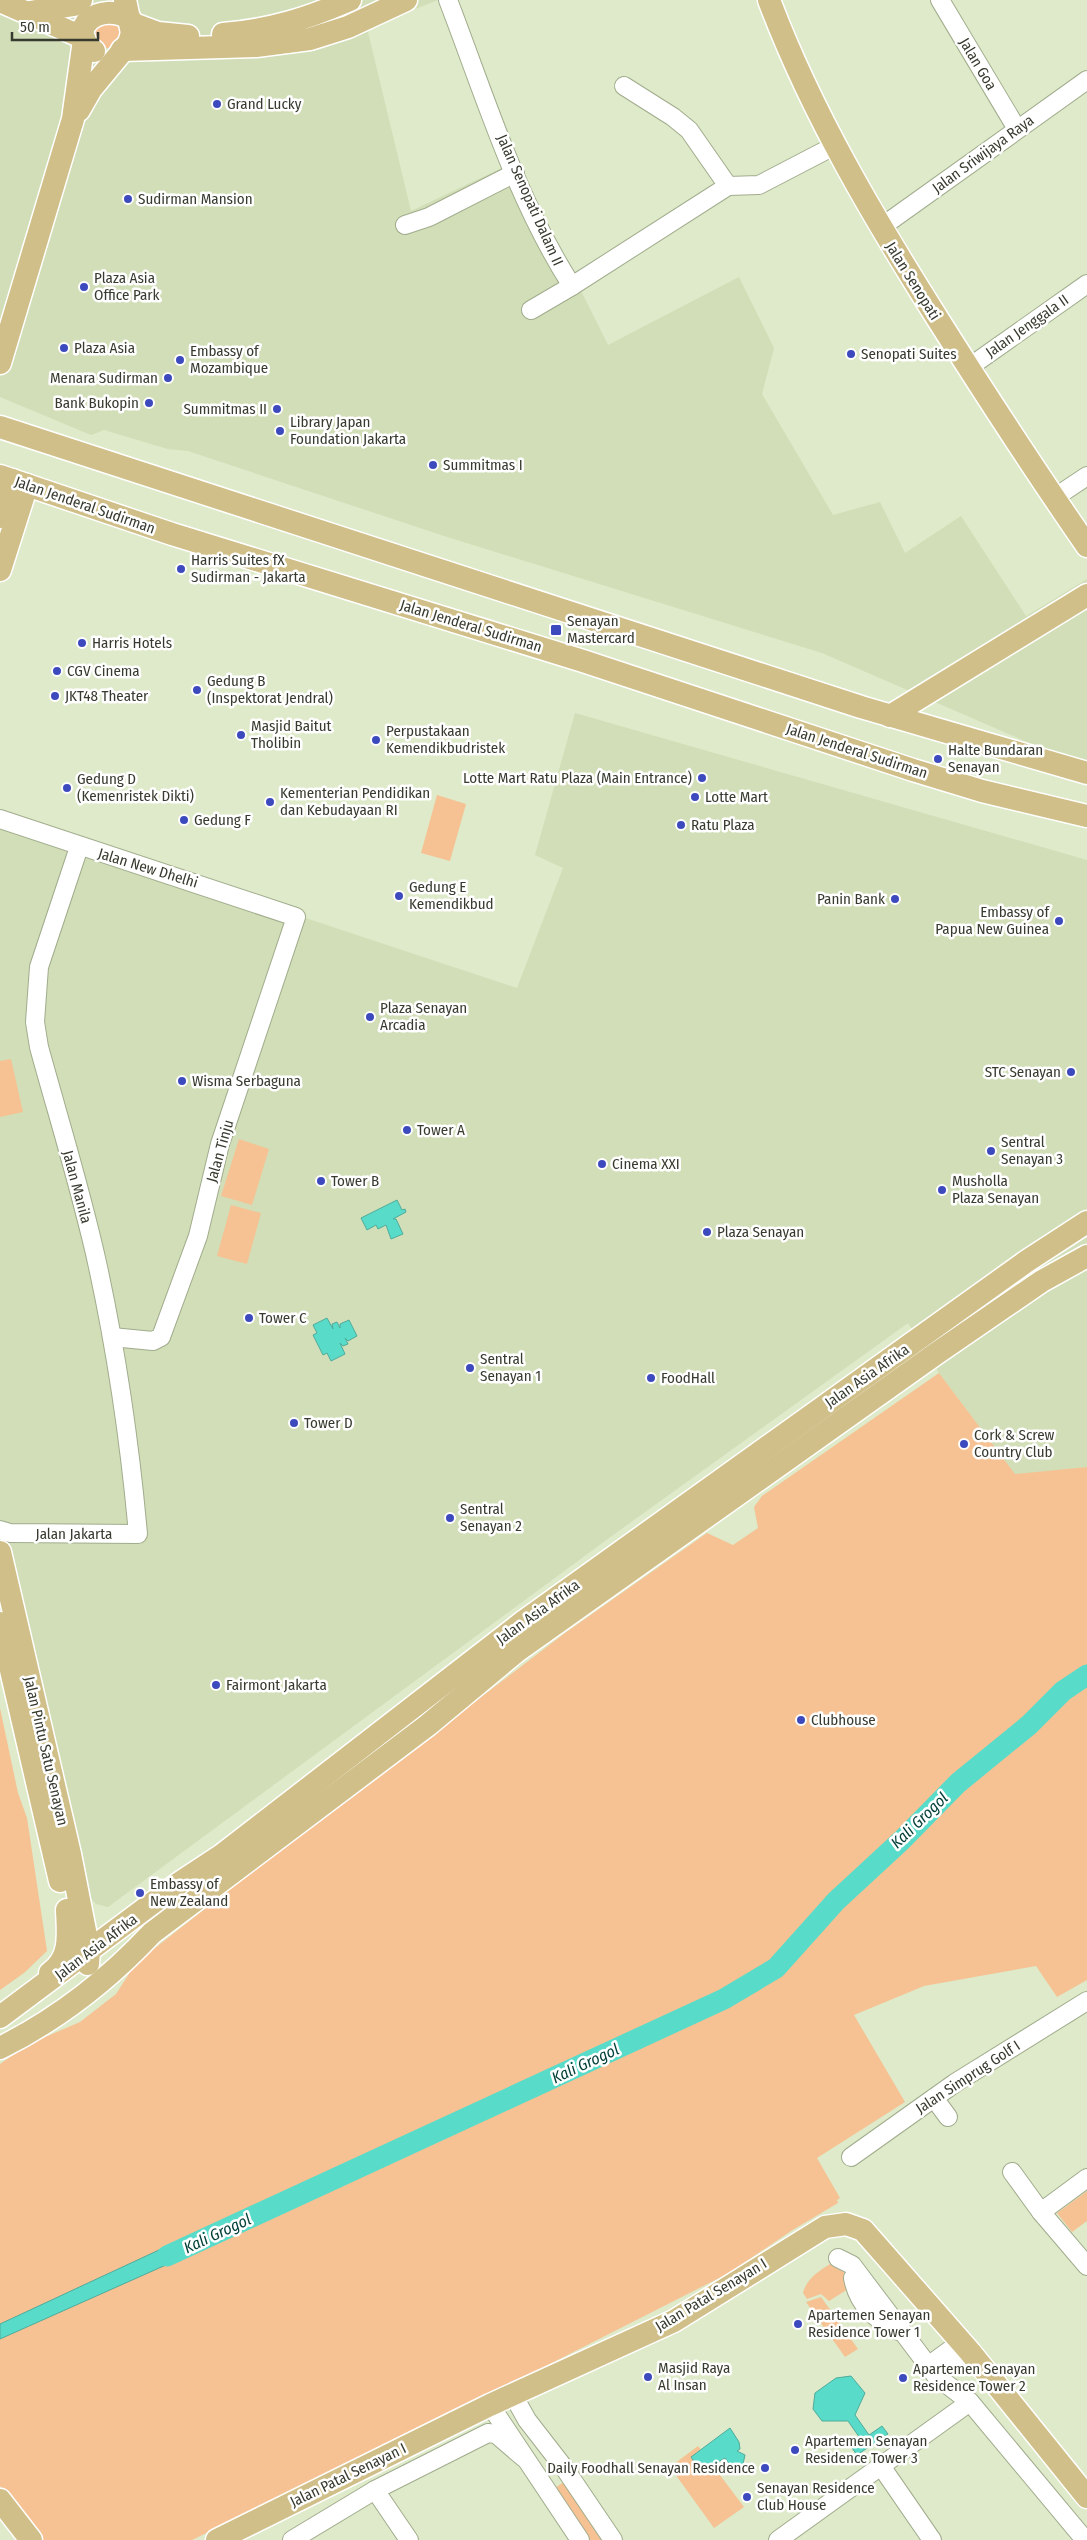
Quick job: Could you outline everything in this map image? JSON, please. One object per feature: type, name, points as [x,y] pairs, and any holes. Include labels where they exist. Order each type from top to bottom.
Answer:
[{"type":"main road","points":[[30,12],[74,5],[81,0]]},
{"type":"main road","points":[[0,1],[30,12],[84,39],[92,49],[102,54],[121,51],[256,46],[310,40],[348,27],[406,0]]},
{"type":"main road","name":"Jalan Senopati","points":[[769,0],[787,46],[834,146],[880,228],[968,368],[1087,546]]},
{"type":"main road","points":[[0,363],[73,119],[84,39],[83,26],[88,14],[98,7],[110,5],[131,10],[158,33],[190,36],[274,28],[300,21],[346,2],[348,27]]},
{"type":"main road","points":[[73,119],[91,89],[131,38],[131,10]]},
{"type":"main road","points":[[0,427],[890,716],[1087,773]]},
{"type":"main road","points":[[0,517],[13,480]]},
{"type":"main road","points":[[0,570],[13,480]]},
{"type":"main road","name":"Jalan Jenderal Sudirman","points":[[13,480],[172,534],[592,664],[899,766],[982,791],[1087,816]]},
{"type":"main road","points":[[890,716],[1087,595]]},
{"type":"main road","name":"Jalan Asia Afrika","points":[[707,1502],[1027,1260],[1087,1222]]},
{"type":"main road","name":"Jalan Asia Afrika","points":[[0,2048],[34,2031],[135,1952],[228,1864],[523,1622],[1042,1281],[1087,1256]]},
{"type":"main road","name":"Jalan Pintu Satu Senayan","points":[[2,1547],[73,1909]]},
{"type":"main road","name":"Jalan Pintu Satu Senayan","points":[[0,1623],[86,1958]]},
{"type":"main road","name":"Jalan Asia Afrika","points":[[0,2017],[86,1958],[146,1909],[228,1864]]},
{"type":"main road","points":[[0,2007],[55,1970],[64,1959],[73,1909],[90,1918],[108,1922],[146,1909]]},
{"type":"main road","points":[[0,2048],[80,1985],[86,1958],[105,1961],[152,1934]]},
{"type":"main road","name":"Jalan Patal Senayan I","points":[[217,2540],[516,2401],[674,2320],[817,2232],[836,2224],[846,2224],[863,2230],[1087,2509]]},
{"type":"main road","name":"Jalan Patal Senayan I","points":[[961,2350],[1087,2497]]},
{"type":"main road","name":"Jalan Patal Senayan I","points":[[251,2540],[494,2411]]},
{"type":"main road","points":[[0,2500],[31,2540]]},
{"type":"main road","points":[[0,2513],[22,2540]]},
{"type":"street","name":"Jalan Senopati Dalam II","points":[[448,0],[515,173],[554,258],[572,286]]},
{"type":"street","name":"Jalan Goa","points":[[940,0],[1017,129]]},
{"type":"street","name":"Jalan Sriwijaya Raya","points":[[880,228],[1087,80]]},
{"type":"street","points":[[624,86],[673,117],[688,130],[728,186]]},
{"type":"street","points":[[531,310],[572,286],[728,186],[759,185],[834,146]]},
{"type":"street","points":[[405,225],[429,217],[515,173]]},
{"type":"street","name":"Jalan Jenggala II","points":[[968,368],[1087,284]]},
{"type":"street","points":[[1054,498],[1087,476]]},
{"type":"street","name":"Jalan New Dhelhi","points":[[0,819],[79,847],[168,874],[296,917]]},
{"type":"street","name":"Jalan Manila","points":[[79,847],[39,967],[35,1022],[39,1048],[98,1266],[112,1337],[133,1480],[138,1534]]},
{"type":"street","name":"Jalan Tinju","points":[[112,1337],[152,1341],[162,1337],[198,1236],[220,1144],[296,917]]},
{"type":"street","name":"Jalan Jakarta","points":[[2,1547],[138,1534]]},
{"type":"street","name":"Jalan Simprug Golf I","points":[[851,2157],[934,2098],[1087,2001]]},
{"type":"street","points":[[934,2098],[948,2117]]},
{"type":"street","points":[[1012,2172],[1041,2212],[1087,2266]]},
{"type":"street","points":[[1041,2212],[1087,2178]]},
{"type":"street","points":[[838,2258],[848,2262],[932,2371],[970,2402],[1085,2540]]},
{"type":"street","points":[[932,2371],[961,2350]]},
{"type":"street","points":[[516,2401],[614,2540]]},
{"type":"street","points":[[780,2539],[970,2402]]},
{"type":"street","points":[[494,2411],[580,2540]]},
{"type":"street","points":[[292,2540],[375,2490],[488,2433],[496,2434],[524,2458]]},
{"type":"street","points":[[881,2466],[932,2540]]},
{"type":"street","points":[[542,2484],[565,2470]]},
{"type":"street","points":[[375,2490],[409,2540]]},
{"type":"shaded area","points":[[0,0],[438,0],[367,28],[411,211],[508,165],[573,275],[608,345],[739,277],[774,348],[762,394],[833,515],[880,502],[905,553],[961,516],[1026,616],[1087,579],[1087,768],[822,653],[444,536],[188,451],[168,449],[104,430],[91,435],[0,397]]},
{"type":"shaded area","points":[[102,13],[126,30],[113,48],[102,48],[97,45],[90,24]]},
{"type":"shaded area","points":[[575,713],[1087,860],[1087,1467],[1015,1475],[939,1373],[908,1323],[609,1538],[108,1907],[96,1904],[84,1891],[0,1530],[0,817],[517,988],[563,868],[535,855]]},
{"type":"shaded area","points":[[437,795],[466,804],[450,861],[421,853]]},
{"type":"shaded area","points":[[11,1059],[23,1112],[0,1117],[0,1061]]},
{"type":"shaded area","points":[[239,1139],[269,1149],[252,1205],[221,1196]]},
{"type":"shaded area","points":[[231,1205],[261,1213],[247,1264],[217,1256]]},
{"type":"shaded area","points":[[939,1373],[1015,1474],[1087,1467],[1087,1980],[1057,1997],[1036,1966],[924,1986],[854,2015],[905,2102],[817,2158],[840,2198],[837,2200],[838,2203],[791,2231],[729,2273],[465,2407],[192,2540],[41,2540],[0,2486],[0,2064],[29,2044],[80,2022],[116,1994],[136,1963],[565,1633],[707,1533],[733,1545],[758,1528],[754,1507],[762,1496]]},
{"type":"shaded area","points":[[0,1708],[18,1793],[27,1818],[47,1951],[24,1973],[0,1990]]},
{"type":"shaded area","points":[[1087,2191],[1087,2221],[1072,2232],[1057,2213]]},
{"type":"shaded area","points":[[830,2264],[845,2273],[848,2289],[829,2301],[821,2294],[807,2299],[803,2293],[807,2283]]},
{"type":"shaded area","points":[[821,2297],[858,2349],[845,2357],[806,2302]]},
{"type":"shaded area","points":[[698,2446],[744,2507],[714,2528],[670,2467]]},
{"type":"shaded area","points":[[567,2480],[608,2540],[587,2540],[552,2490]]},
{"type":"water","points":[[397,1200],[402,1210],[405,1209],[406,1212],[393,1219],[396,1219],[403,1234],[391,1239],[386,1225],[378,1229],[376,1225],[367,1230],[361,1218]]},
{"type":"water","points":[[327,1318],[333,1329],[332,1324],[337,1322],[340,1328],[340,1324],[349,1320],[357,1336],[348,1341],[345,1338],[348,1344],[343,1346],[340,1343],[345,1354],[331,1361],[327,1353],[323,1355],[313,1335],[317,1333],[313,1325]]},
{"type":"water","points":[[189,2236],[195,2252],[0,2339],[0,2324]]},
{"type":"water","points":[[851,2376],[865,2393],[855,2415],[869,2435],[882,2426],[888,2434],[857,2455],[852,2448],[862,2441],[848,2421],[822,2421],[813,2409],[815,2393],[836,2378]]},
{"type":"water","points":[[730,2428],[739,2442],[740,2449],[737,2451],[745,2455],[743,2464],[733,2469],[725,2458],[701,2472],[691,2457]]},
{"type":"waterway","name":"Kali Grogol","points":[[167,2256],[724,1999],[776,1968],[836,1901],[902,1840],[958,1783],[1029,1725],[1063,1691],[1087,1675]]},
{"type":"place","name":"Grand Lucky","points":[[217,104]]},
{"type":"place","name":"Sudirman Mansion","points":[[128,199]]},
{"type":"place","name":"Plaza Asia Office Park","points":[[84,287]]},
{"type":"place","name":"Plaza Asia","points":[[64,348]]},
{"type":"place","name":"Senopati Suites","points":[[851,354]]},
{"type":"place","name":"Embassy of Mozambique","points":[[180,360]]},
{"type":"place","name":"Menara Sudirman","points":[[168,378]]},
{"type":"place","name":"Bank Bukopin","points":[[149,403]]},
{"type":"place","name":"Summitmas II","points":[[277,409]]},
{"type":"place","name":"Library Japan Foundation Jakarta","points":[[280,431]]},
{"type":"place","name":"Summitmas I","points":[[433,465]]},
{"type":"place","name":"Harris Suites fX Sudirman - Jakarta","points":[[181,569]]},
{"type":"place","name":"Senayan Mastercard","points":[[556,630]]},
{"type":"place","name":"Harris Hotels","points":[[82,643]]},
{"type":"place","name":"CGV Cinema","points":[[57,671]]},
{"type":"place","name":"Gedung B (Inspektorat Jendral)","points":[[197,690]]},
{"type":"place","name":"JKT48 Theater","points":[[55,696]]},
{"type":"place","name":"Masjid Baitut Tholibin","points":[[241,735]]},
{"type":"place","name":"Perpustakaan Kemendikbudristek","points":[[376,740]]},
{"type":"place","name":"Halte Bundaran Senayan","points":[[938,759]]},
{"type":"place","name":"Lotte Mart Ratu Plaza (Main Entrance)","points":[[702,778]]},
{"type":"place","name":"Gedung D (Kemenristek Dikti)","points":[[67,788]]},
{"type":"place","name":"Lotte Mart","points":[[695,797]]},
{"type":"place","name":"Kementerian Pendidikan dan Kebudayaan RI","points":[[270,802]]},
{"type":"place","name":"Gedung F","points":[[184,820]]},
{"type":"place","name":"Ratu Plaza","points":[[681,825]]},
{"type":"place","name":"Gedung E Kemendikbud","points":[[399,896]]},
{"type":"place","name":"Panin Bank","points":[[895,899]]},
{"type":"place","name":"Embassy of Papua New Guinea","points":[[1059,921]]},
{"type":"place","name":"Plaza Senayan Arcadia","points":[[370,1017]]},
{"type":"place","name":"STC Senayan","points":[[1071,1072]]},
{"type":"place","name":"Wisma Serbaguna","points":[[182,1081]]},
{"type":"place","name":"Tower A","points":[[407,1130]]},
{"type":"place","name":"Sentral Senayan 3","points":[[991,1151]]},
{"type":"place","name":"Cinema XXI","points":[[602,1164]]},
{"type":"place","name":"Tower B","points":[[321,1181]]},
{"type":"place","name":"Musholla Plaza Senayan","points":[[942,1190]]},
{"type":"place","name":"Plaza Senayan","points":[[707,1232]]},
{"type":"place","name":"Tower C","points":[[249,1318]]},
{"type":"place","name":"Sentral Senayan 1","points":[[470,1368]]},
{"type":"place","name":"FoodHall","points":[[651,1378]]},
{"type":"place","name":"Tower D","points":[[294,1423]]},
{"type":"place","name":"Cork & Screw Country Club","points":[[964,1444]]},
{"type":"place","name":"Sentral Senayan 2","points":[[450,1518]]},
{"type":"place","name":"Fairmont Jakarta","points":[[216,1685]]},
{"type":"place","name":"Clubhouse","points":[[801,1720]]},
{"type":"place","name":"Embassy of New Zealand","points":[[140,1893]]},
{"type":"place","name":"Apartemen Senayan Residence Tower 1","points":[[798,2324]]},
{"type":"place","name":"Masjid Raya Al Insan","points":[[648,2377]]},
{"type":"place","name":"Apartemen Senayan Residence Tower 2","points":[[903,2378]]},
{"type":"place","name":"Apartemen Senayan Residence Tower 3","points":[[795,2450]]},
{"type":"place","name":"Daily Foodhall Senayan Residence","points":[[765,2468]]},
{"type":"place","name":"Senayan Residence Club House","points":[[747,2497]]}]
